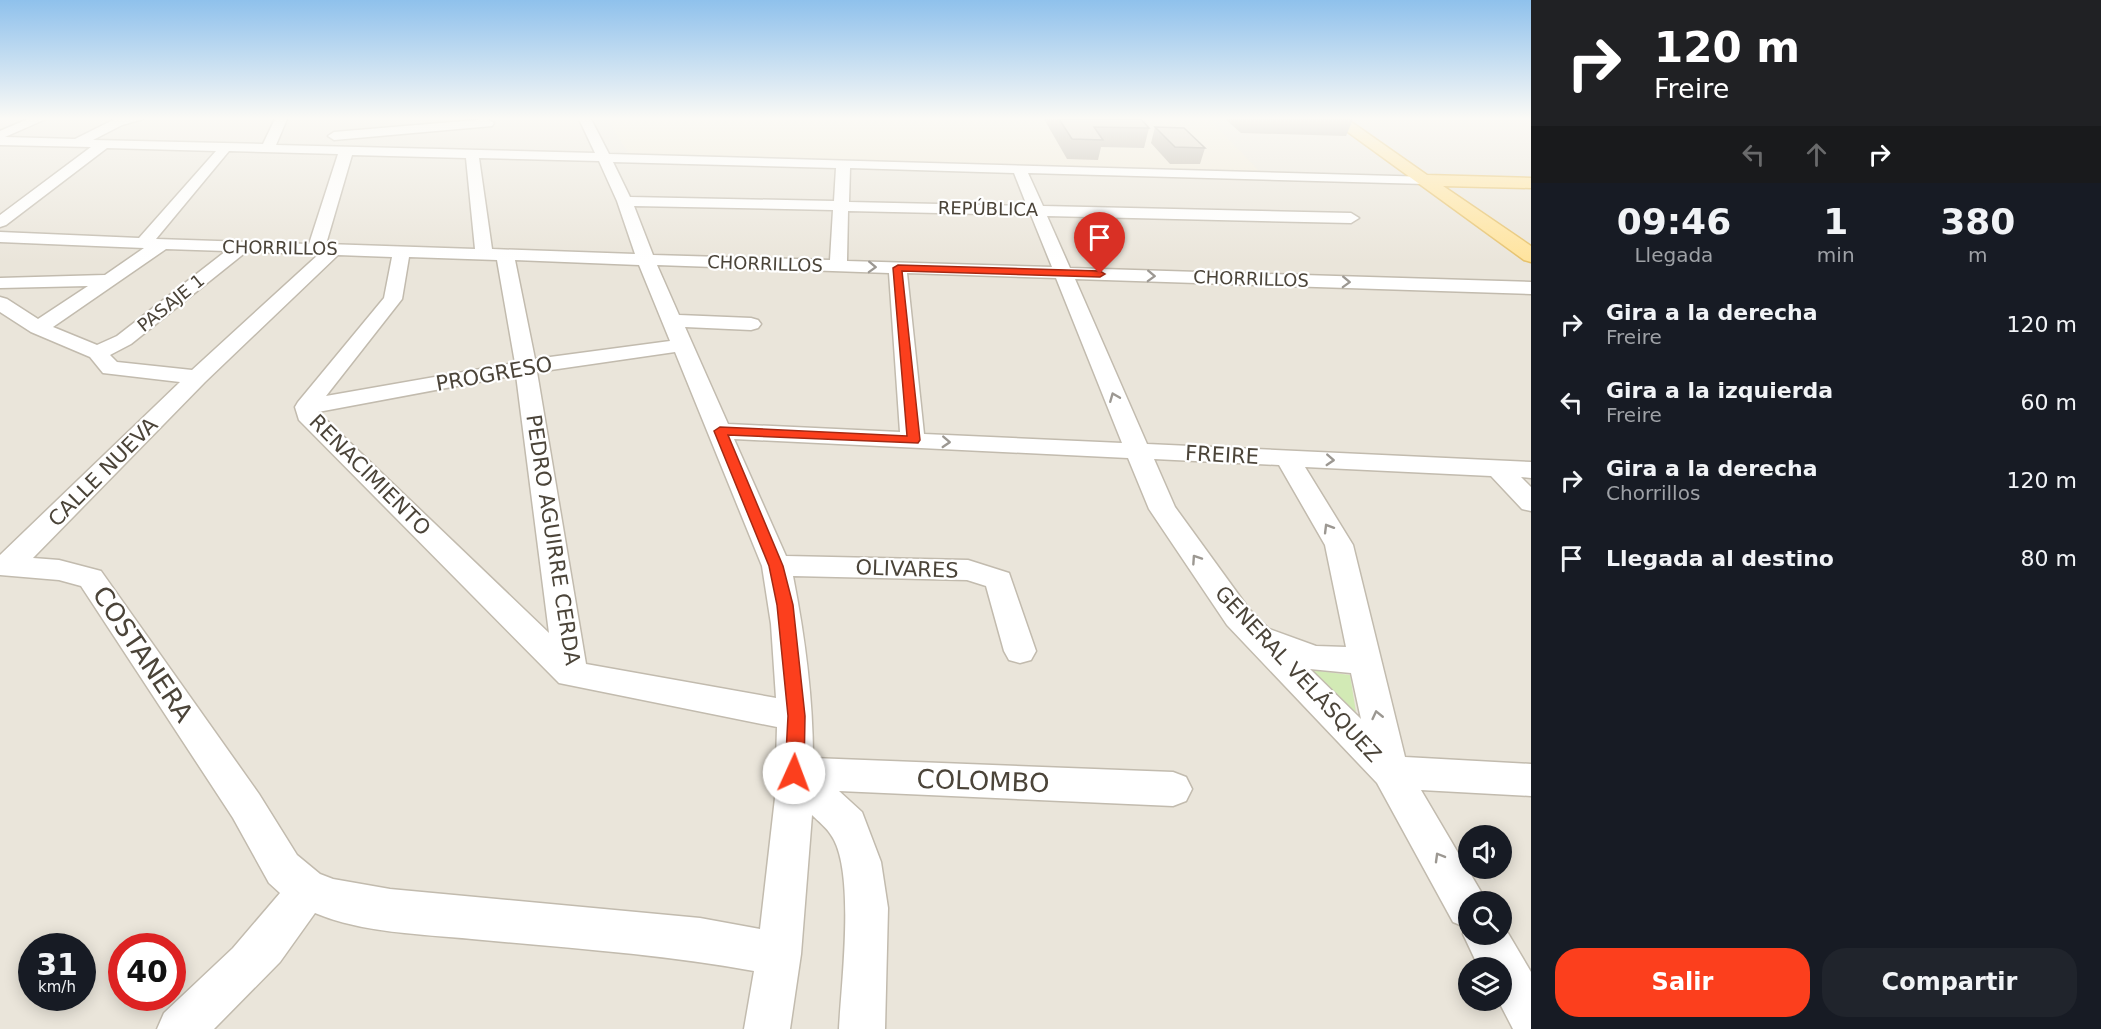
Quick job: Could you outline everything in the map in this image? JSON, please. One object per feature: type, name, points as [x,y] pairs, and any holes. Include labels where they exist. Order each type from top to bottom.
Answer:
[{"type":"main road","points":[[1412,167],[1531,243]]},
{"type":"main road","points":[[1415,167],[1531,256]]},
{"type":"main road","points":[[1434,181],[1531,183]]},
{"type":"street","points":[[0,222],[74,167]]},
{"type":"street","points":[[38,328],[110,280],[153,244],[211,167]]},
{"type":"street","points":[[325,249],[343,167]]},
{"type":"street","name":"PEDRO AGUIRRE CERDA","points":[[475,167],[494,254],[526,367],[571,674],[796,716]]},
{"type":"street","points":[[609,167],[625,201],[645,260],[776,566],[785,605],[796,716],[794,773],[789,870],[767,1029]]},
{"type":"street","points":[[838,266],[843,167]]},
{"type":"street","points":[[915,167],[1434,181]]},
{"type":"street","name":"GENERAL VELÁSQUEZ","points":[[1020,170],[1162,509],[1223,598],[1390,772],[1459,891]]},
{"type":"street","name":"REPÚBLICA","points":[[625,201],[1351,218]]},
{"type":"street","name":"CHORRILLOS","points":[[0,237],[242,247],[402,250],[645,260],[1531,288]]},
{"type":"street","name":"PASAJE 1","points":[[97,353],[131,335],[242,247]]},
{"type":"street","name":"CALLE NUEVA","points":[[4,566],[197,378],[325,249]]},
{"type":"street","name":"RENACIMIENTO","points":[[402,250],[393,299],[306,407],[307,415],[571,674]]},
{"type":"street","points":[[898,268],[914,440]]},
{"type":"street","points":[[0,283],[110,280]]},
{"type":"street","points":[[0,303],[38,328],[97,353],[111,368],[197,378]]},
{"type":"street","points":[[671,321],[752,324]]},
{"type":"street","name":"PROGRESO","points":[[306,407],[526,367],[682,345]]},
{"type":"street","name":"FREIRE","points":[[720,431],[1531,470]]},
{"type":"street","name":"GENERAL VELÁSQUEZ","points":[[1287,458],[1339,545],[1390,772]]},
{"type":"street","points":[[1498,468],[1531,503]]},
{"type":"street","name":"COSTANERA","points":[[4,566],[59,570],[91,578],[246,806],[283,869],[306,889],[333,900],[390,910],[700,940],[779,954]]},
{"type":"street","name":"OLIVARES","points":[[776,566],[968,570],[999,580],[1020,651]]},
{"type":"street","points":[[1259,638],[1315,658],[1364,661]]},
{"type":"street","points":[[1390,772],[1531,780]]},
{"type":"street","points":[[794,773],[848,825],[861,862],[867,908],[862,1029]]},
{"type":"street","name":"COLOMBO","points":[[794,773],[1173,789]]},
{"type":"street","points":[[180,1029],[244,970],[266,946],[306,889]]},
{"type":"street","points":[[1490,945],[1531,1015]]},
{"type":"shaded area","points":[[0,167],[1531,167],[1531,1029],[0,1029]]},
{"type":"shaded area","points":[[965,167],[1255,167],[1264,176]]},
{"type":"green space","points":[[1304,669],[1350,675],[1356,712]]},
{"type":"route","points":[[794,773],[796,716],[785,605],[776,566],[720,431],[914,440],[898,268],[1100,274]]}]
